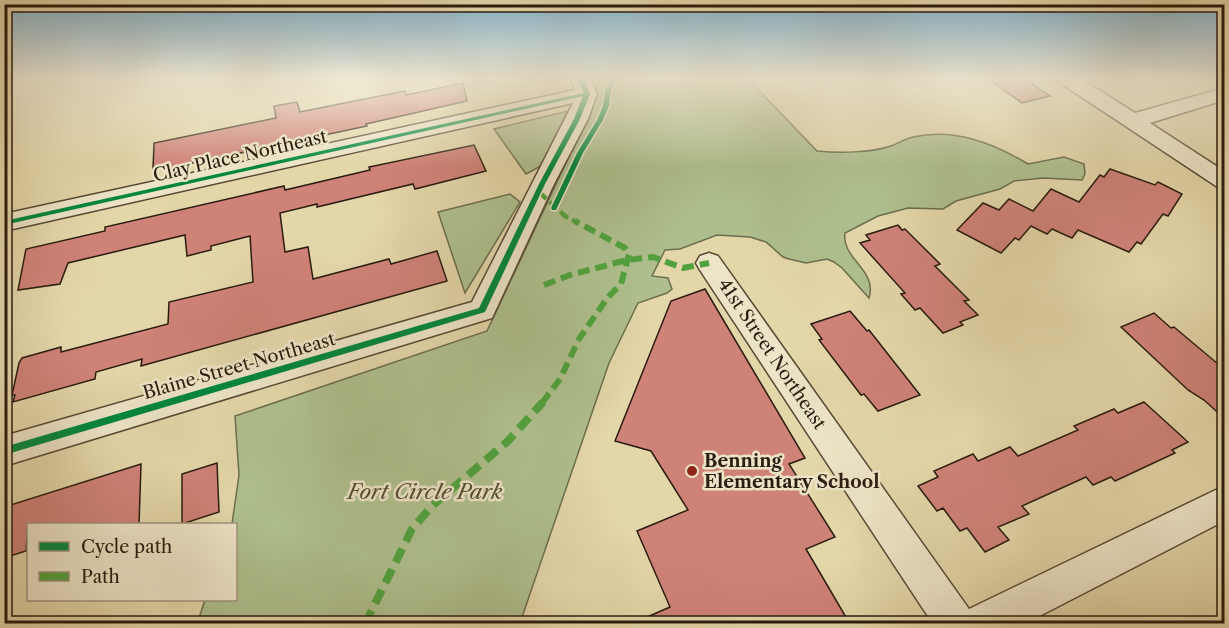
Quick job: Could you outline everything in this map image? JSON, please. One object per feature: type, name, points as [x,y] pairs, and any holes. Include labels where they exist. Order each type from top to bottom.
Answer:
[{"type":"street","name":"Clay Place Northeast","points":[[4,223],[494,107]]},
{"type":"street","name":"Blaine Street Northeast","points":[[4,451],[482,310],[542,184],[578,119],[580,107]]},
{"type":"street","points":[[1111,107],[1224,181]]},
{"type":"street","points":[[1132,121],[1179,107]]},
{"type":"street","name":"41st Street Northeast","points":[[709,262],[956,624]]},
{"type":"street","points":[[982,624],[1224,503]]},
{"type":"green space","name":"Fort Circle Park","points":[[590,107],[775,107],[817,151],[874,150],[913,137],[944,134],[987,144],[1028,164],[1064,157],[1084,164],[1085,174],[1082,180],[1043,178],[1014,181],[1000,189],[956,201],[943,209],[908,208],[878,216],[845,233],[848,250],[868,280],[869,298],[834,262],[827,259],[806,263],[789,259],[783,257],[766,242],[750,237],[717,235],[680,249],[665,250],[652,276],[668,278],[672,289],[638,303],[609,363],[520,623],[197,624],[205,601],[237,601],[237,523],[232,523],[239,475],[235,416],[487,331],[588,116]]},
{"type":"green space","points":[[568,111],[541,166],[526,174],[494,129]]},
{"type":"green space","points":[[510,194],[520,202],[465,293],[438,212]]},
{"type":"building","points":[[274,107],[299,107],[300,112],[323,107],[439,107],[366,124],[367,126],[165,169],[165,166],[153,169],[154,143],[276,118]]},
{"type":"building","points":[[474,145],[486,171],[415,189],[413,184],[317,207],[317,204],[280,213],[285,252],[308,247],[313,279],[389,259],[391,264],[437,251],[447,281],[141,366],[142,359],[96,372],[95,379],[13,402],[15,395],[12,395],[22,358],[61,347],[61,352],[168,324],[169,302],[253,282],[250,236],[211,246],[211,250],[187,256],[185,235],[68,263],[60,284],[18,290],[26,249],[105,231],[105,227],[284,186],[285,190],[370,170],[369,167]]},
{"type":"building","points":[[1110,169],[1155,185],[1158,182],[1182,194],[1168,216],[1163,214],[1141,244],[1137,242],[1129,252],[1078,230],[1072,238],[1052,229],[1047,234],[1031,226],[1019,240],[1015,238],[1001,253],[957,230],[983,203],[999,210],[1009,199],[1033,211],[1051,189],[1079,202],[1100,175],[1104,177]]},
{"type":"building","points":[[898,225],[902,230],[905,229],[940,264],[935,266],[969,300],[964,301],[978,315],[960,322],[963,325],[943,333],[920,308],[915,310],[901,294],[905,293],[860,243],[870,240],[866,235]]},
{"type":"building","points":[[705,289],[805,458],[789,464],[835,537],[806,549],[850,624],[631,624],[670,607],[637,531],[688,510],[651,451],[615,441],[671,301]]},
{"type":"building","points":[[850,311],[867,331],[869,330],[920,395],[878,411],[864,394],[861,395],[819,340],[822,339],[811,324]]},
{"type":"building","points":[[1154,313],[1224,369],[1224,418],[1204,400],[1188,390],[1121,327]]},
{"type":"building","points":[[1144,402],[1188,442],[1172,450],[1175,453],[1115,481],[1111,477],[1093,485],[1086,477],[1022,506],[1029,514],[998,527],[1009,540],[985,552],[967,528],[960,531],[943,508],[937,511],[918,486],[938,477],[934,471],[973,454],[978,461],[1010,447],[1018,456],[1078,430],[1074,426],[1114,409],[1118,413]]},
{"type":"building","points":[[217,463],[219,512],[182,523],[182,474]]},
{"type":"building","points":[[141,464],[139,523],[27,523],[26,551],[4,558],[4,507]]},
{"type":"marked path","points":[[365,624],[412,529],[432,506],[508,441],[547,397],[560,379],[579,339],[608,297],[621,284],[629,254],[625,248],[565,216],[539,192]]},
{"type":"marked path","points":[[544,285],[570,275],[627,260],[653,257],[683,268],[709,263]]},
{"type":"cycle path","points":[[4,223],[527,107]]},
{"type":"cycle path","points":[[4,451],[482,310],[582,107]]},
{"type":"cycle path","points":[[554,208],[580,153],[605,107]]},
{"type":"place","name":"Benning Elementary School","points":[[692,471]]}]
